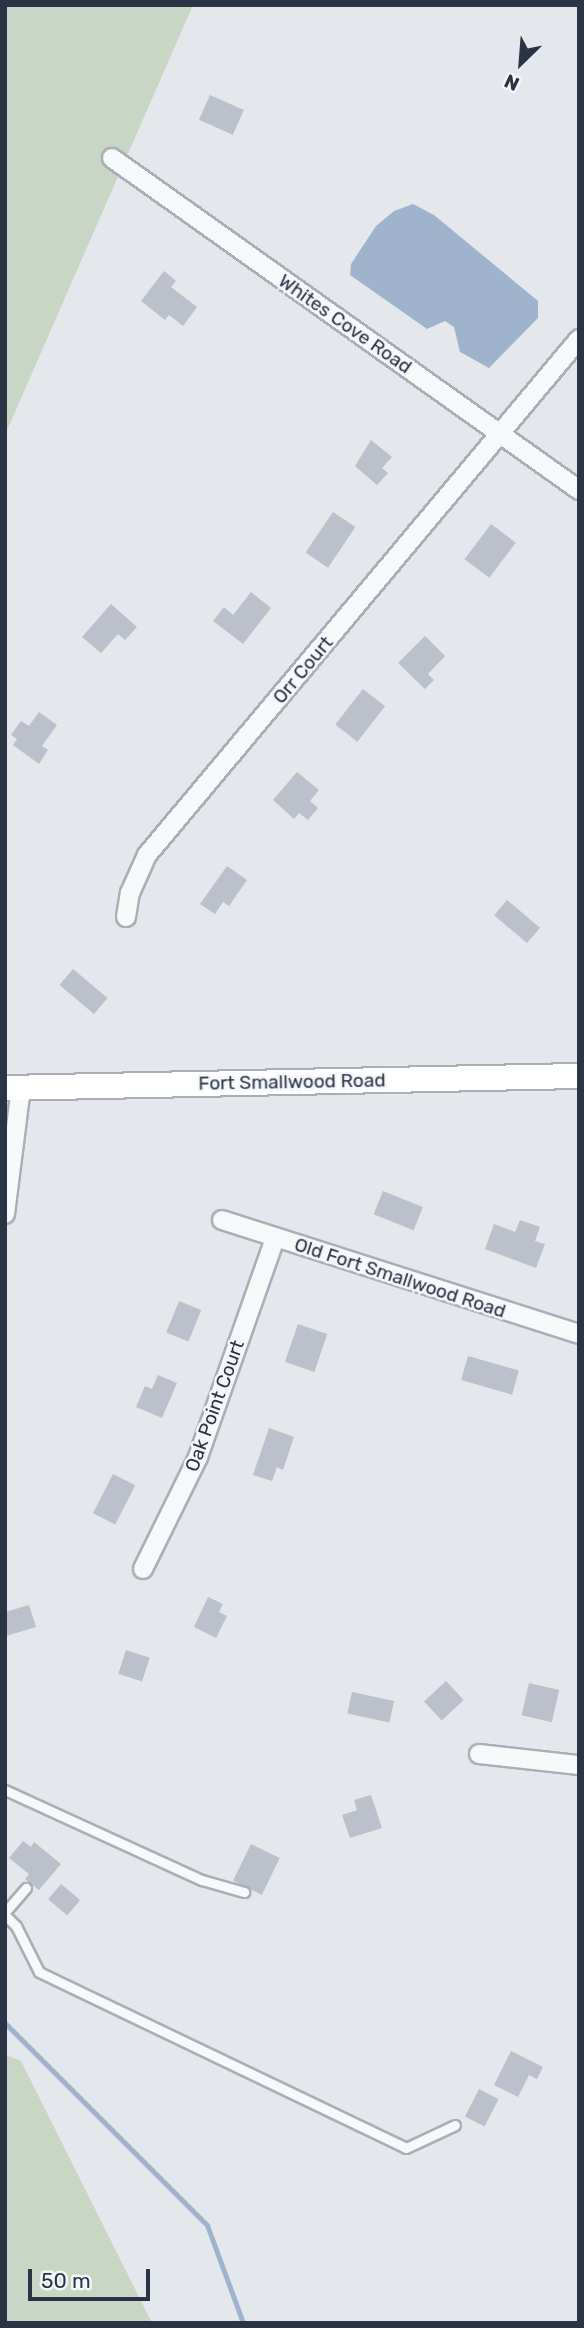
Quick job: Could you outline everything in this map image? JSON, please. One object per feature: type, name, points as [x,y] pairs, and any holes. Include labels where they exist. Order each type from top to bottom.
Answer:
[{"type":"main road","name":"Fort Smallwood Road","points":[[13,1088],[579,1076]]},
{"type":"street","name":"Whites Cove Road","points":[[112,159],[579,490]]},
{"type":"street","name":"Orr Court","points":[[126,917],[130,893],[148,855],[579,339]]},
{"type":"street","points":[[5,1214],[13,1088]]},
{"type":"street","name":"Old Fort Smallwood Road","points":[[222,1220],[579,1334]]},
{"type":"street","name":"Oak Point Court","points":[[143,1569],[198,1457],[275,1238]]},
{"type":"street","points":[[479,1754],[579,1765]]},
{"type":"lane","points":[[5,1790],[202,1881],[244,1892]]},
{"type":"lane","points":[[26,1888],[5,1914],[16,1926],[39,1972],[406,2148],[455,2125]]},
{"type":"green space","points":[[5,5],[193,5],[5,435]]},
{"type":"green space","points":[[5,2055],[21,2061],[152,2323],[5,2323]]},
{"type":"water","points":[[413,204],[434,215],[538,301],[538,318],[489,368],[460,352],[454,327],[445,321],[427,329],[350,275],[351,264],[376,226],[394,211]]},
{"type":"building","points":[[210,95],[244,110],[233,135],[199,120]]},
{"type":"building","points":[[164,271],[176,281],[171,287],[197,307],[183,326],[169,315],[165,320],[141,301]]},
{"type":"building","points":[[371,440],[392,457],[382,468],[388,473],[377,485],[355,466]]},
{"type":"building","points":[[333,512],[355,527],[328,568],[306,553]]},
{"type":"building","points":[[491,524],[516,543],[489,578],[465,559]]},
{"type":"building","points":[[251,592],[271,608],[243,644],[213,621],[224,607],[233,615]]},
{"type":"building","points":[[111,604],[137,627],[125,640],[118,634],[101,653],[82,637]]},
{"type":"building","points":[[425,636],[445,656],[428,674],[434,680],[425,689],[398,663]]},
{"type":"building","points":[[363,689],[385,706],[357,742],[335,724]]},
{"type":"building","points":[[39,712],[57,725],[42,746],[48,750],[39,764],[13,745],[17,739],[11,735],[21,721],[29,726]]},
{"type":"building","points":[[297,772],[319,790],[310,801],[318,808],[308,820],[299,813],[294,819],[273,800]]},
{"type":"building","points":[[227,866],[247,880],[229,906],[223,902],[215,914],[200,904]]},
{"type":"building","points":[[507,900],[540,928],[527,943],[494,915]]},
{"type":"building","points":[[73,969],[107,998],[94,1014],[60,985]]},
{"type":"building","points":[[383,1191],[423,1207],[414,1230],[374,1214]]},
{"type":"building","points":[[520,1220],[540,1227],[535,1241],[545,1244],[536,1268],[485,1249],[494,1224],[515,1232]]},
{"type":"building","points":[[179,1301],[201,1310],[189,1342],[166,1333]]},
{"type":"building","points":[[298,1324],[327,1334],[314,1372],[285,1362]]},
{"type":"building","points":[[468,1356],[519,1371],[512,1395],[461,1380]]},
{"type":"building","points":[[158,1375],[177,1383],[162,1418],[136,1407],[145,1386],[152,1389]]},
{"type":"building","points":[[269,1428],[294,1437],[283,1470],[277,1467],[272,1481],[253,1475]]},
{"type":"building","points":[[113,1474],[135,1485],[115,1525],[93,1513]]},
{"type":"building","points":[[208,1597],[223,1604],[219,1612],[227,1616],[216,1638],[194,1627]]},
{"type":"building","points":[[29,1605],[36,1627],[6,1636],[5,1612]]},
{"type":"building","points":[[126,1650],[150,1658],[142,1682],[118,1674]]},
{"type":"building","points":[[446,1681],[464,1700],[442,1720],[424,1701]]},
{"type":"building","points":[[529,1683],[559,1690],[552,1722],[522,1715]]},
{"type":"building","points":[[352,1692],[394,1701],[389,1722],[347,1714]]},
{"type":"building","points":[[371,1795],[382,1828],[350,1838],[342,1815],[357,1810],[354,1800]]},
{"type":"building","points":[[23,1841],[31,1847],[34,1842],[61,1864],[39,1890],[25,1879],[29,1874],[9,1858]]},
{"type":"building","points":[[251,1844],[280,1858],[262,1895],[233,1881]]},
{"type":"building","points":[[61,1884],[80,1900],[67,1915],[48,1899]]},
{"type":"building","points":[[511,2051],[543,2067],[537,2079],[529,2075],[518,2097],[494,2085]]},
{"type":"building","points":[[479,2089],[499,2099],[485,2127],[465,2117]]},
{"type":"waterway","points":[[5,2023],[207,2225],[243,2323]]}]
